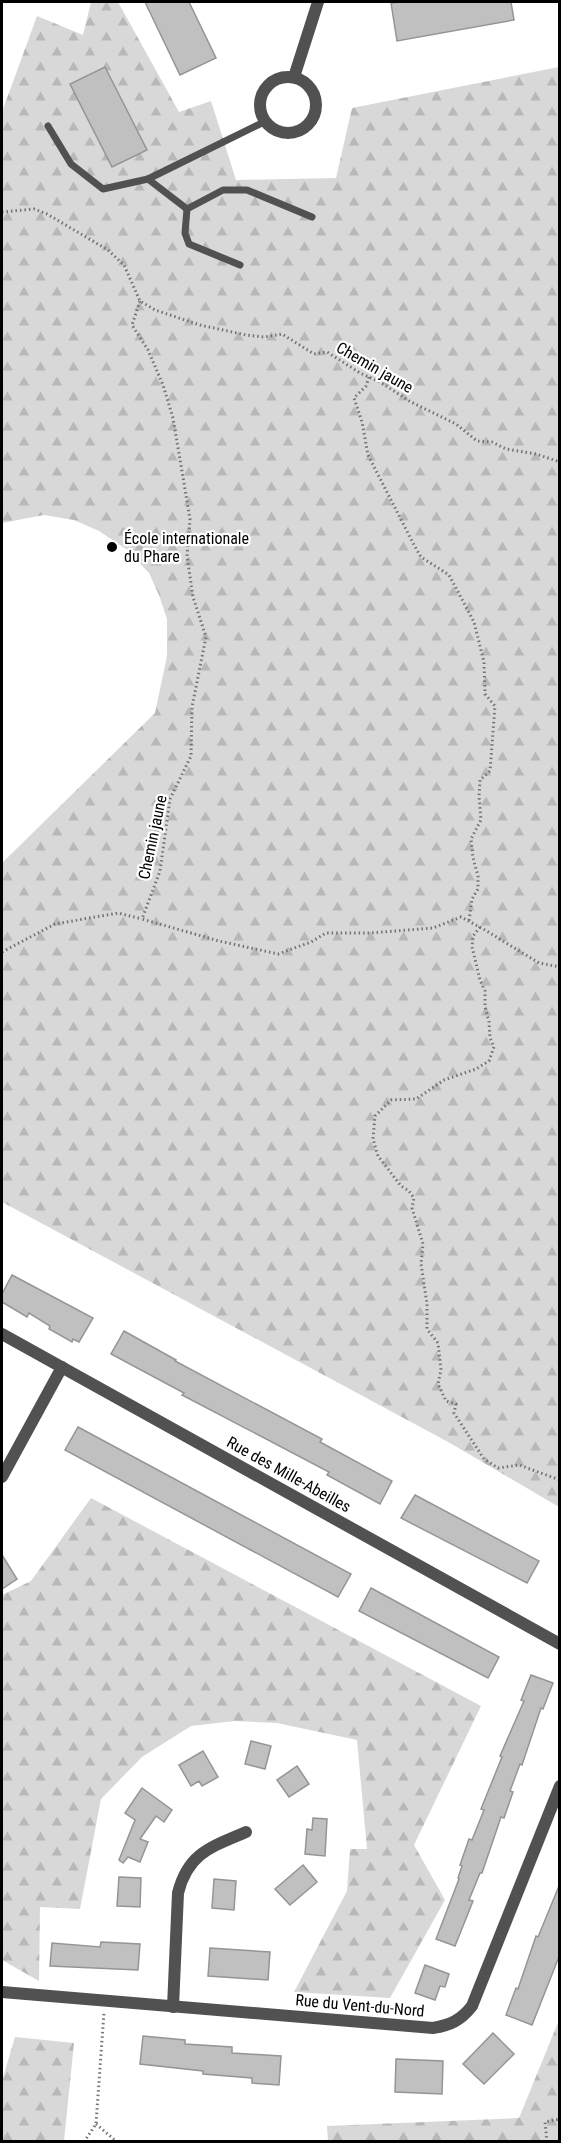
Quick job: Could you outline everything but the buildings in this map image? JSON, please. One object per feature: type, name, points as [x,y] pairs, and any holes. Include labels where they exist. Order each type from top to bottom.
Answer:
[{"type":"street","points":[[294,77],[318,2]]},
{"type":"street","points":[[280,77],[294,77],[306,83],[315,95],[316,108],[312,121],[301,131],[288,134],[274,131],[264,122],[259,109],[260,95],[268,84],[280,77]]},
{"type":"street","name":"Rue des Mille-Abeilles","points":[[2,1334],[560,1644]]},
{"type":"street","points":[[2,1477],[62,1367]]},
{"type":"street","name":"Rue du Vent-du-Nord","points":[[2,1992],[433,2028],[446,2026],[457,2021],[472,2006],[560,1786]]},
{"type":"street","points":[[173,2007],[178,1893],[182,1881],[189,1866],[198,1855],[212,1846],[246,1832]]},
{"type":"lane","points":[[48,126],[71,164],[103,189],[148,179],[264,122]]},
{"type":"lane","points":[[148,179],[188,209]]},
{"type":"lane","points":[[188,209],[223,190],[247,190],[312,217]]},
{"type":"lane","points":[[188,209],[185,233],[189,244],[240,265]]},
{"type":"path","points":[[2,212],[34,209],[47,214],[108,250],[124,265],[140,301]]},
{"type":"path","name":"Chemin jaune","points":[[142,919],[160,871],[170,799],[191,756],[192,707],[206,637],[193,597],[187,556],[189,519],[173,418],[163,385],[148,350],[132,325],[140,301],[155,310],[200,325],[264,337],[282,334],[314,354],[327,352],[411,402],[456,424],[477,441],[492,442],[506,449],[536,453],[560,462]]},
{"type":"path","points":[[369,377],[366,386],[354,398],[362,422],[368,455],[421,557],[449,575],[457,587],[474,622],[480,642],[484,662],[485,694],[495,706],[490,771],[480,780],[481,820],[471,839],[478,876],[478,889],[472,899],[469,921]]},
{"type":"path","points":[[2,952],[55,924],[118,913],[219,941],[278,954],[311,942],[326,933],[370,933],[432,928],[461,917],[539,963],[560,967]]},
{"type":"path","points":[[480,927],[473,936],[472,947],[485,991],[484,1007],[494,1047],[489,1061],[476,1069],[444,1080],[416,1099],[391,1100],[375,1116],[373,1139],[378,1156],[401,1186],[414,1198],[412,1208],[423,1244],[421,1264],[427,1304],[427,1329],[438,1343],[441,1370],[438,1384],[446,1401],[456,1404],[454,1413],[484,1459],[498,1468],[519,1465],[560,1480]]},
{"type":"path","points":[[84,2142],[96,2124],[105,2002]]},
{"type":"path","points":[[547,2142],[545,2122],[560,2118]]},
{"type":"path","points":[[96,2124],[117,2142]]},
{"type":"green space","points":[[91,2],[118,2],[179,112],[211,101],[236,180],[336,178],[352,108],[559,67],[559,1507],[450,1443],[2,1202],[2,863],[155,713],[167,656],[167,619],[159,595],[149,573],[126,549],[99,531],[74,520],[44,515],[2,523],[2,112],[37,16],[83,35]]},
{"type":"green space","points":[[91,1498],[481,1706],[414,1845],[445,1900],[390,1998],[294,1992],[347,1891],[350,1849],[367,1849],[357,1740],[277,1723],[235,1721],[191,1726],[142,1757],[101,1799],[80,1909],[40,1907],[39,1981],[2,1960],[2,1595],[31,1581]]},
{"type":"green space","points":[[559,2020],[559,2141],[328,2141],[327,2126],[519,2118]]},
{"type":"green space","points":[[15,2037],[74,2043],[64,2141],[2,2141],[2,2081]]},
{"type":"place","name":"École internationale du Phare","points":[[112,547]]}]
